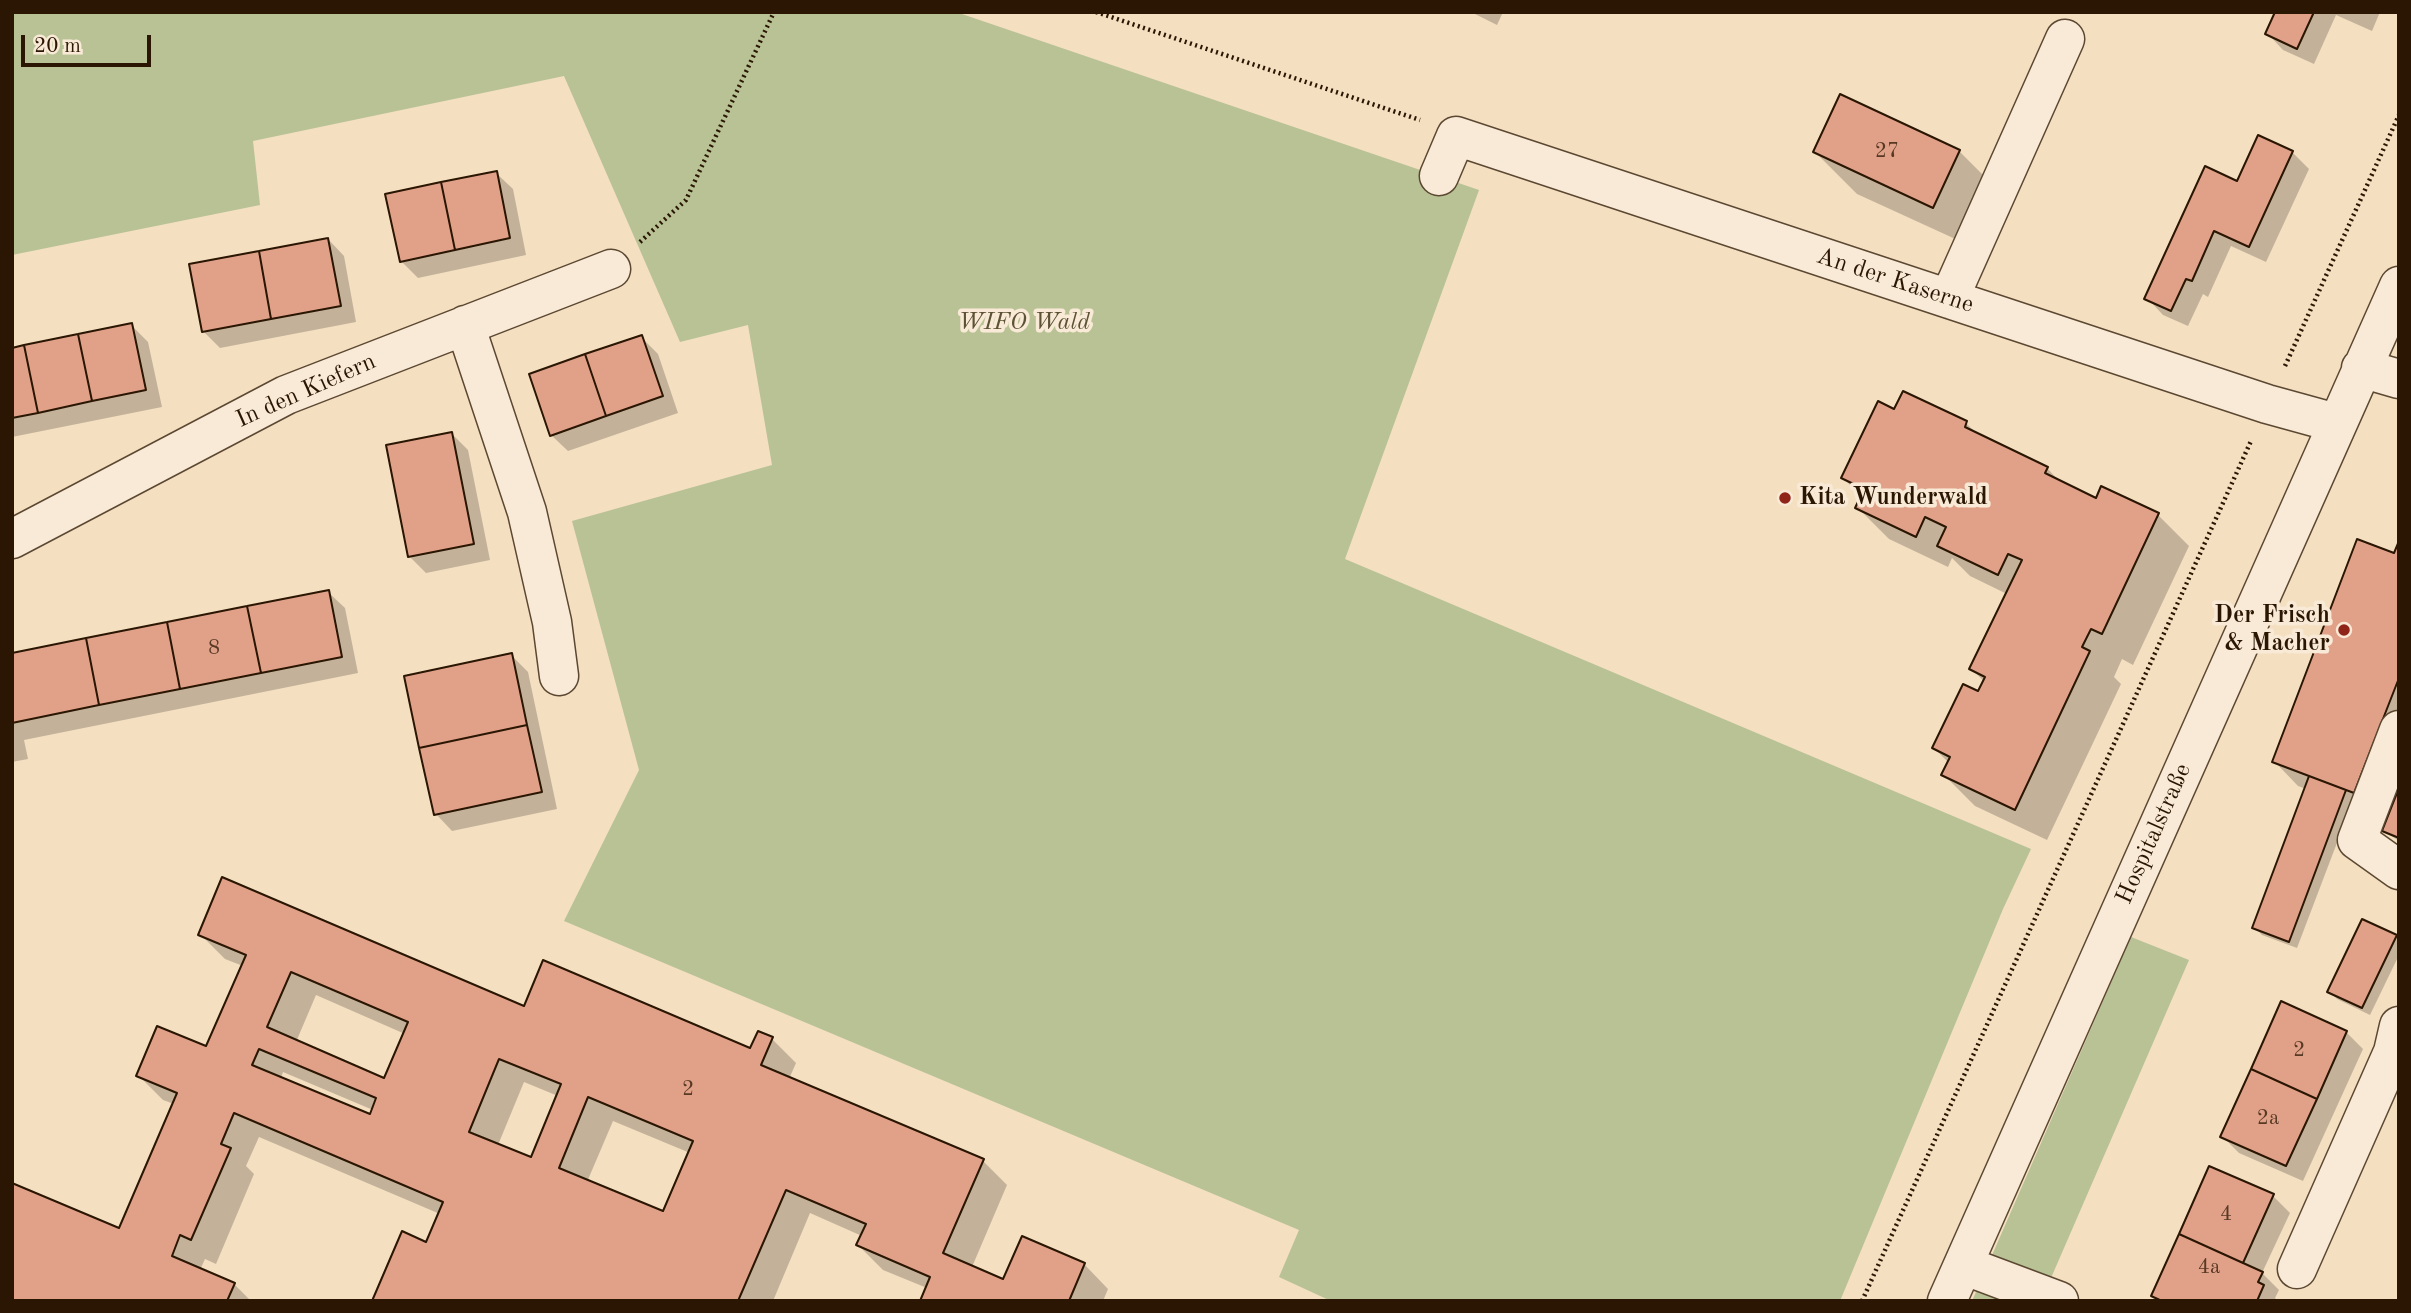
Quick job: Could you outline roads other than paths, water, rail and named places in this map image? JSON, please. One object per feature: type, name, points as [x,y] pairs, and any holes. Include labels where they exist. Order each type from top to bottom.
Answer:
[{"type":"street","points":[[1950,299],[2065,39]]},
{"type":"street","name":"An der Kaserne","points":[[1439,176],[1456,136],[2267,404],[2336,424]]},
{"type":"street","name":"In den Kiefern","points":[[12,539],[286,395],[611,269]]},
{"type":"street","points":[[2399,286],[2361,368],[2399,380]]},
{"type":"street","points":[[465,325],[527,512],[552,622],[559,676]]},
{"type":"street","name":"Hospitalstraße","points":[[1947,1301],[2361,368]]},
{"type":"street","points":[[2399,730],[2357,840],[2399,870]]},
{"type":"street","points":[[2297,1269],[2393,1052],[2399,1026]]},
{"type":"street","points":[[1963,1265],[2059,1301]]},
{"type":"place","name":"Kita Wunderwald","points":[[1785,498]]},
{"type":"place","name":"Der Frisch & Macher","points":[[2344,630]]},
{"type":"park label","name":"WIFO Wald","points":[[1024,323]]}]
